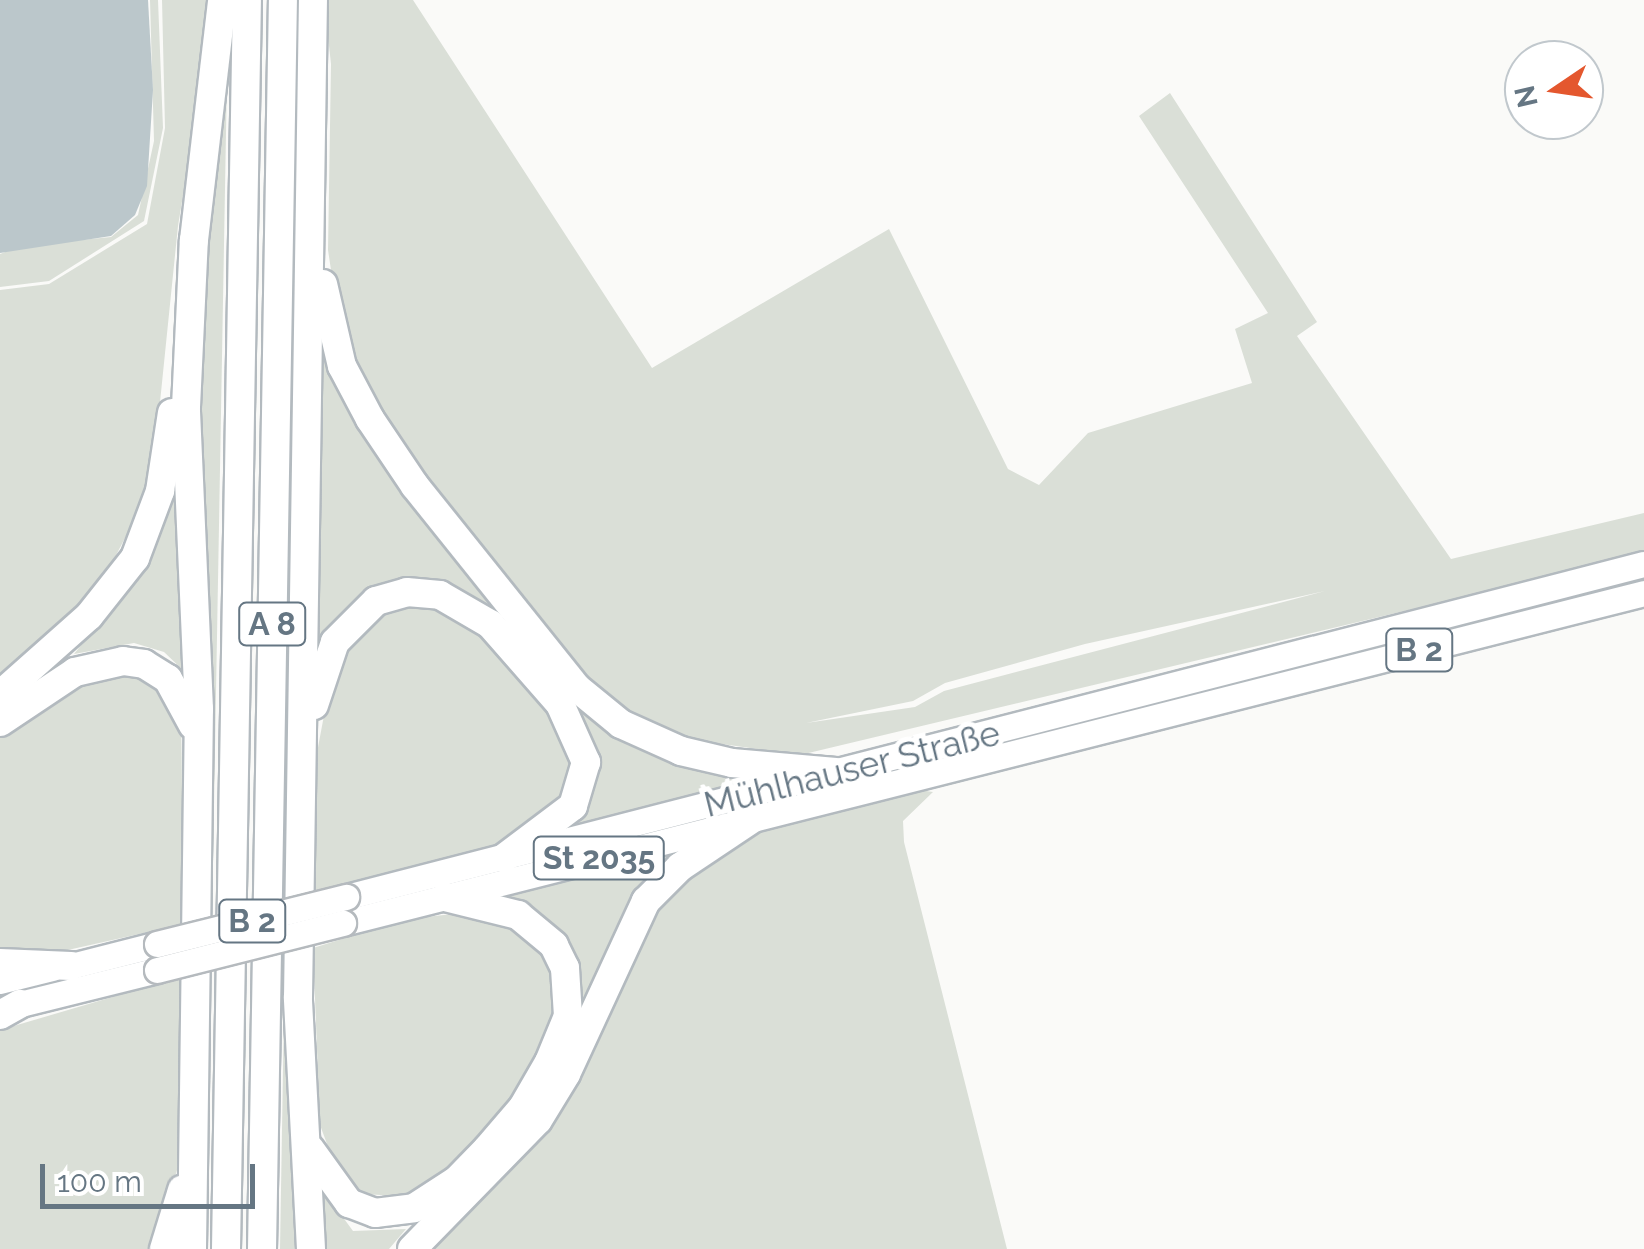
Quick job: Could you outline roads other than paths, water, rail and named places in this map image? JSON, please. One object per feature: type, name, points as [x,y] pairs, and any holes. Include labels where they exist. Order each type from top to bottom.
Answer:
[{"type":"highway","points":[[0,696],[89,616],[135,558],[160,491],[189,321],[222,0]]},
{"type":"highway","name":"A 8","points":[[226,1249],[247,0]]},
{"type":"highway","name":"A 8","points":[[262,1249],[283,0]]},
{"type":"highway","points":[[311,1249],[303,1122],[302,776],[313,232],[313,0]]},
{"type":"highway","points":[[313,232],[342,366],[370,419],[414,486],[576,688],[622,724],[682,751],[732,763],[836,772]]},
{"type":"highway","points":[[189,321],[186,506],[200,769],[192,1249]]},
{"type":"highway","points":[[302,776],[318,691],[344,629],[364,608],[391,596],[424,592],[450,599],[515,648],[568,716],[584,749],[586,773],[573,806],[504,858]]},
{"type":"highway","points":[[0,722],[50,686],[95,664],[144,664],[168,679],[186,704],[200,769]]},
{"type":"highway","points":[[412,1249],[538,1120],[566,1074],[646,901],[680,867],[752,819]]},
{"type":"highway","points":[[303,1122],[318,1165],[339,1194],[360,1210],[393,1214],[457,1180],[523,1108],[564,1026],[565,968],[554,945],[518,915],[445,897]]},
{"type":"highway","points":[[0,963],[70,966]]},
{"type":"highway","points":[[164,1249],[194,1135]]},
{"type":"main road","name":"Mühlhauser Straße","points":[[7,1010],[157,957],[344,910],[504,858],[1644,564]]},
{"type":"main road","name":"Mühlhauser Straße","points":[[344,910],[445,897],[1644,593]]},
{"type":"main road","name":"Mühlhauser Straße","points":[[0,983],[70,966],[157,957]]}]
